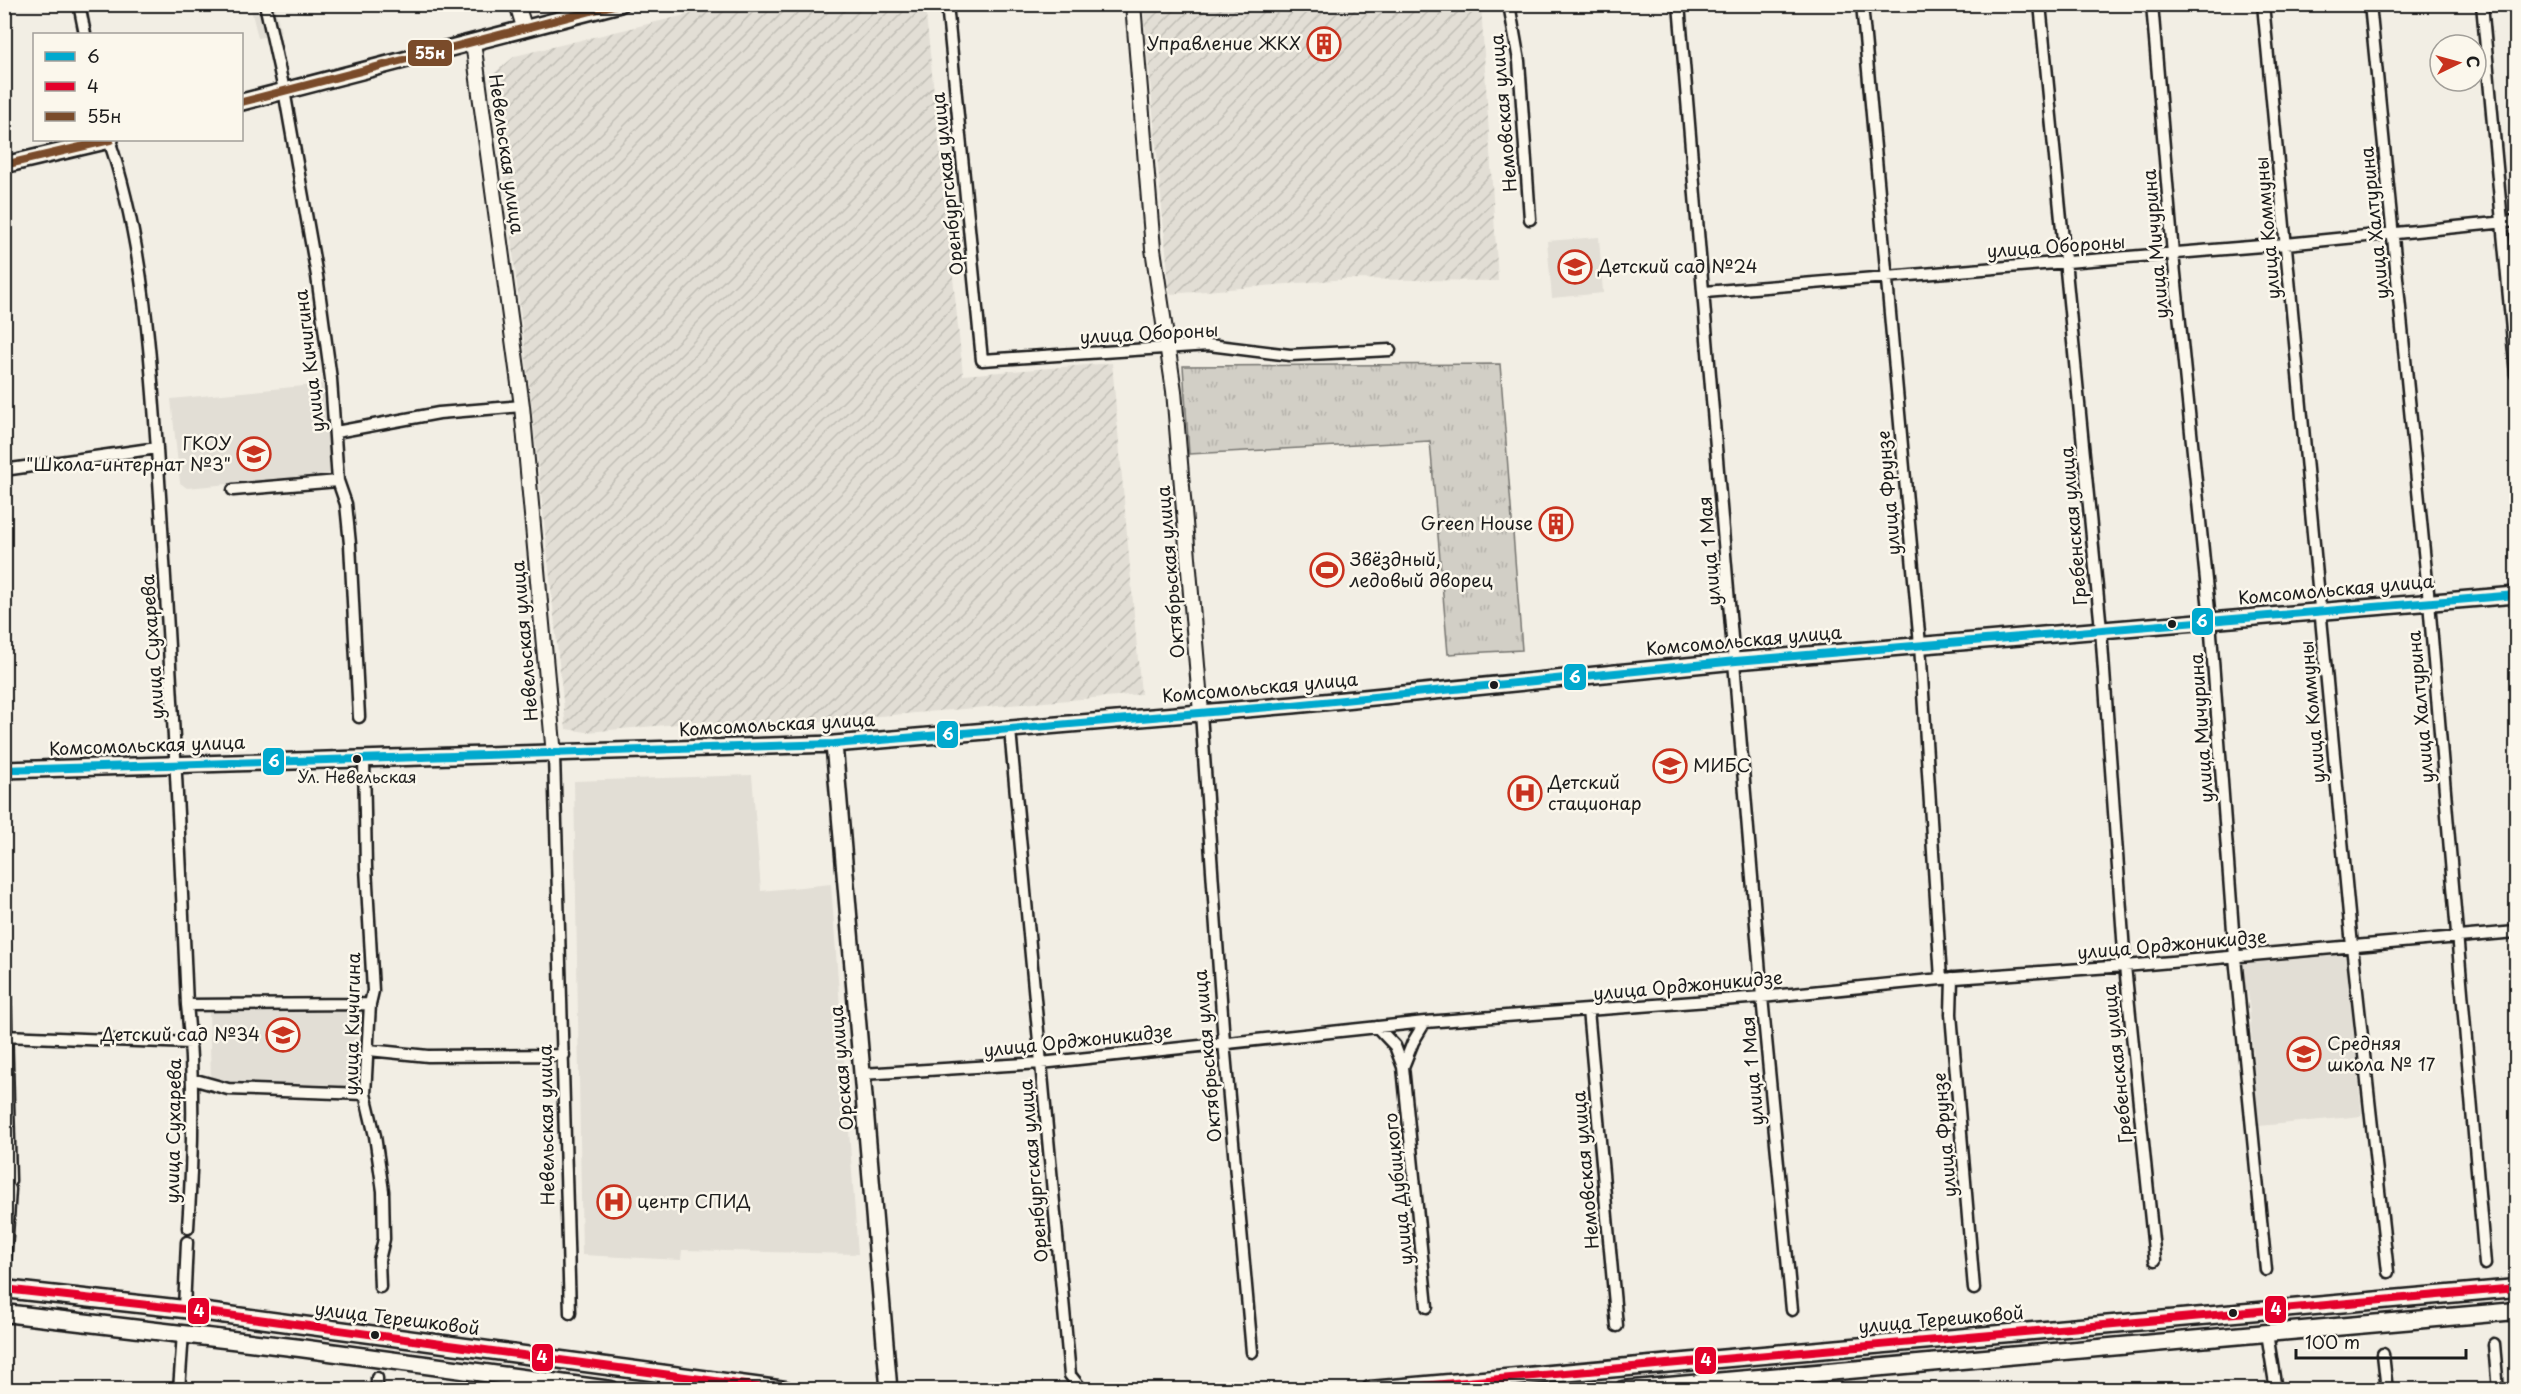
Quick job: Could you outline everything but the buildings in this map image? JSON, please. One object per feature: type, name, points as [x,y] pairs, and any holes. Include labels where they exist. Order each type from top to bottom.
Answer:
[{"type":"main road","points":[[243,102],[524,27],[620,4]]},
{"type":"main road","points":[[4,165],[106,141]]},
{"type":"main road","name":"Комсомольская улица","points":[[4,770],[834,744],[1201,713],[1736,661],[2517,595]]},
{"type":"main road","name":"Орская улица","points":[[834,744],[889,1389]]},
{"type":"main road","name":"улица Терешковой","points":[[1370,1389],[2517,1288]]},
{"type":"main road","name":"улица Терешковой","points":[[4,1289],[184,1309],[785,1389]]},
{"type":"main road","points":[[1623,1389],[1786,1382],[2267,1333],[2517,1311]]},
{"type":"main road","points":[[4,1313],[183,1333],[561,1386],[611,1389]]},
{"type":"street","points":[[79,4],[85,33]]},
{"type":"street","name":"улица Кичигина","points":[[265,4],[284,90],[316,276],[336,432],[338,481],[346,504],[350,544],[359,717]]},
{"type":"street","points":[[517,4],[524,27]]},
{"type":"street","name":"Оренбургская улица","points":[[948,4],[982,360]]},
{"type":"street","name":"Октябрьская улица","points":[[1133,4],[1153,249],[1168,349],[1201,713],[1224,1042],[1252,1352]]},
{"type":"street","name":"Немовская улица","points":[[1509,4],[1519,61],[1530,219]]},
{"type":"street","name":"улица 1 Мая","points":[[1679,4],[1736,661],[1762,997],[1792,1310]]},
{"type":"street","name":"улица Фрунзе","points":[[1862,4],[1920,645],[1974,1289]]},
{"type":"street","name":"Гребенская улица","points":[[2040,4],[2100,629],[2125,966],[2155,1260]]},
{"type":"street","name":"улица Мичурина","points":[[2152,4],[2173,254],[2210,620],[2235,957],[2266,1269]]},
{"type":"street","name":"улица Коммуны","points":[[2264,4],[2352,946],[2388,1272]]},
{"type":"street","name":"улица Халтурина","points":[[2370,4],[2429,602],[2485,1264]]},
{"type":"street","points":[[2482,4],[2517,374]]},
{"type":"street","name":"Невельская улица","points":[[473,42],[522,406],[554,754],[570,1313]]},
{"type":"street","name":"улица Сухарева","points":[[110,141],[120,170],[141,289],[157,448],[177,765],[187,1005],[191,1043],[193,1155],[188,1228]]},
{"type":"street","name":"улица Обороны","points":[[1705,292],[2173,254],[2517,221]]},
{"type":"street","name":"улица Обороны","points":[[982,360],[1209,345],[1290,355],[1390,350]]},
{"type":"street","points":[[336,432],[440,413],[522,406]]},
{"type":"street","points":[[4,470],[157,448]]},
{"type":"street","points":[[233,490],[338,481]]},
{"type":"street","name":"Оренбургская улица","points":[[1010,730],[1070,1375],[1082,1389]]},
{"type":"street","name":"улица Кичигина","points":[[364,759],[366,867],[373,977],[366,1094],[375,1136],[382,1191],[384,1239],[380,1260],[380,1287]]},
{"type":"street","name":"улица Орджоникидзе","points":[[862,1074],[1041,1063],[1425,1022],[1762,997],[1947,979],[2517,932]]},
{"type":"street","points":[[4,945],[10,1185],[4,1281]]},
{"type":"street","points":[[187,1005],[370,1004]]},
{"type":"street","name":"Немовская улица","points":[[1588,1010],[1617,1326]]},
{"type":"street","name":"улица Дубицкого","points":[[1403,1067],[1413,1042],[1425,1022]]},
{"type":"street","name":"улица Дубицкого","points":[[1377,1027],[1395,1046],[1403,1067],[1426,1307]]},
{"type":"street","points":[[6,1036],[191,1043]]},
{"type":"street","points":[[369,1050],[428,1056],[564,1055]]},
{"type":"street","points":[[192,1079],[228,1089],[366,1094]]},
{"type":"street","points":[[184,1309],[187,1242]]},
{"type":"street","points":[[179,1389],[183,1333]]},
{"type":"street","points":[[2267,1333],[2276,1389]]},
{"type":"street","points":[[2494,1344],[2498,1389]]},
{"type":"street","points":[[2383,1354],[2387,1389]]},
{"type":"shaded area","points":[[731,4],[925,5],[963,375],[1112,363],[1141,694],[713,730],[712,721],[587,732],[566,729],[530,390],[491,76],[515,56]]},
{"type":"shaded area","points":[[250,5],[275,5],[281,33],[258,38]]},
{"type":"shaded area","points":[[1143,5],[1481,5],[1498,281],[1346,279],[1170,294]]},
{"type":"shaded area","name":"Детский сад №24","points":[[1599,237],[1603,293],[1552,298],[1547,241]]},
{"type":"shaded area","name":"ГКОУ \"Школа-интернат №3\"","points":[[324,384],[332,474],[187,488],[180,483],[171,399]]},
{"type":"shaded area","points":[[752,775],[761,891],[831,884],[858,1254],[682,1250],[681,1260],[582,1255],[574,781]]},
{"type":"shaded area","name":"Средняя школа № 17","points":[[2346,954],[2362,1116],[2259,1126],[2248,992],[2244,992],[2241,963]]},
{"type":"shaded area","name":"Детский сад №34","points":[[209,1010],[356,1012],[359,1086],[211,1081]]},
{"type":"green space","points":[[1500,364],[1522,650],[1448,654],[1430,441],[1189,454],[1183,366]]},
{"type":"transit line","name":"55н","points":[[243,102],[618,4]]},
{"type":"transit line","name":"55н","points":[[4,165],[106,141]]},
{"type":"transit line","name":"6","points":[[4,770],[834,744],[1293,705],[1736,661],[2516,595]]},
{"type":"transit line","name":"4","points":[[1376,1390],[2516,1288]]},
{"type":"transit line","name":"4","points":[[4,1289],[184,1309],[781,1390]]},
{"type":"place","name":"Управление ЖКХ","points":[[1324,44]]},
{"type":"place","name":"Детский сад №24","points":[[1575,267]]},
{"type":"place","name":"ГКОУ \"Школа-интернат №3\"","points":[[254,454]]},
{"type":"place","name":"Green House","points":[[1556,524]]},
{"type":"place","name":"Звёздный, ледовый дворец","points":[[1327,570]]},
{"type":"place","name":"Ул. Невельская","points":[[357,759]]},
{"type":"place","name":"МИБС","points":[[1670,766]]},
{"type":"place","name":"Детский стационар","points":[[1525,793]]},
{"type":"place","name":"Детский сад №34","points":[[283,1035]]},
{"type":"place","name":"Средняя школа № 17","points":[[2304,1054]]},
{"type":"place","name":"центр СПИД","points":[[614,1202]]}]
